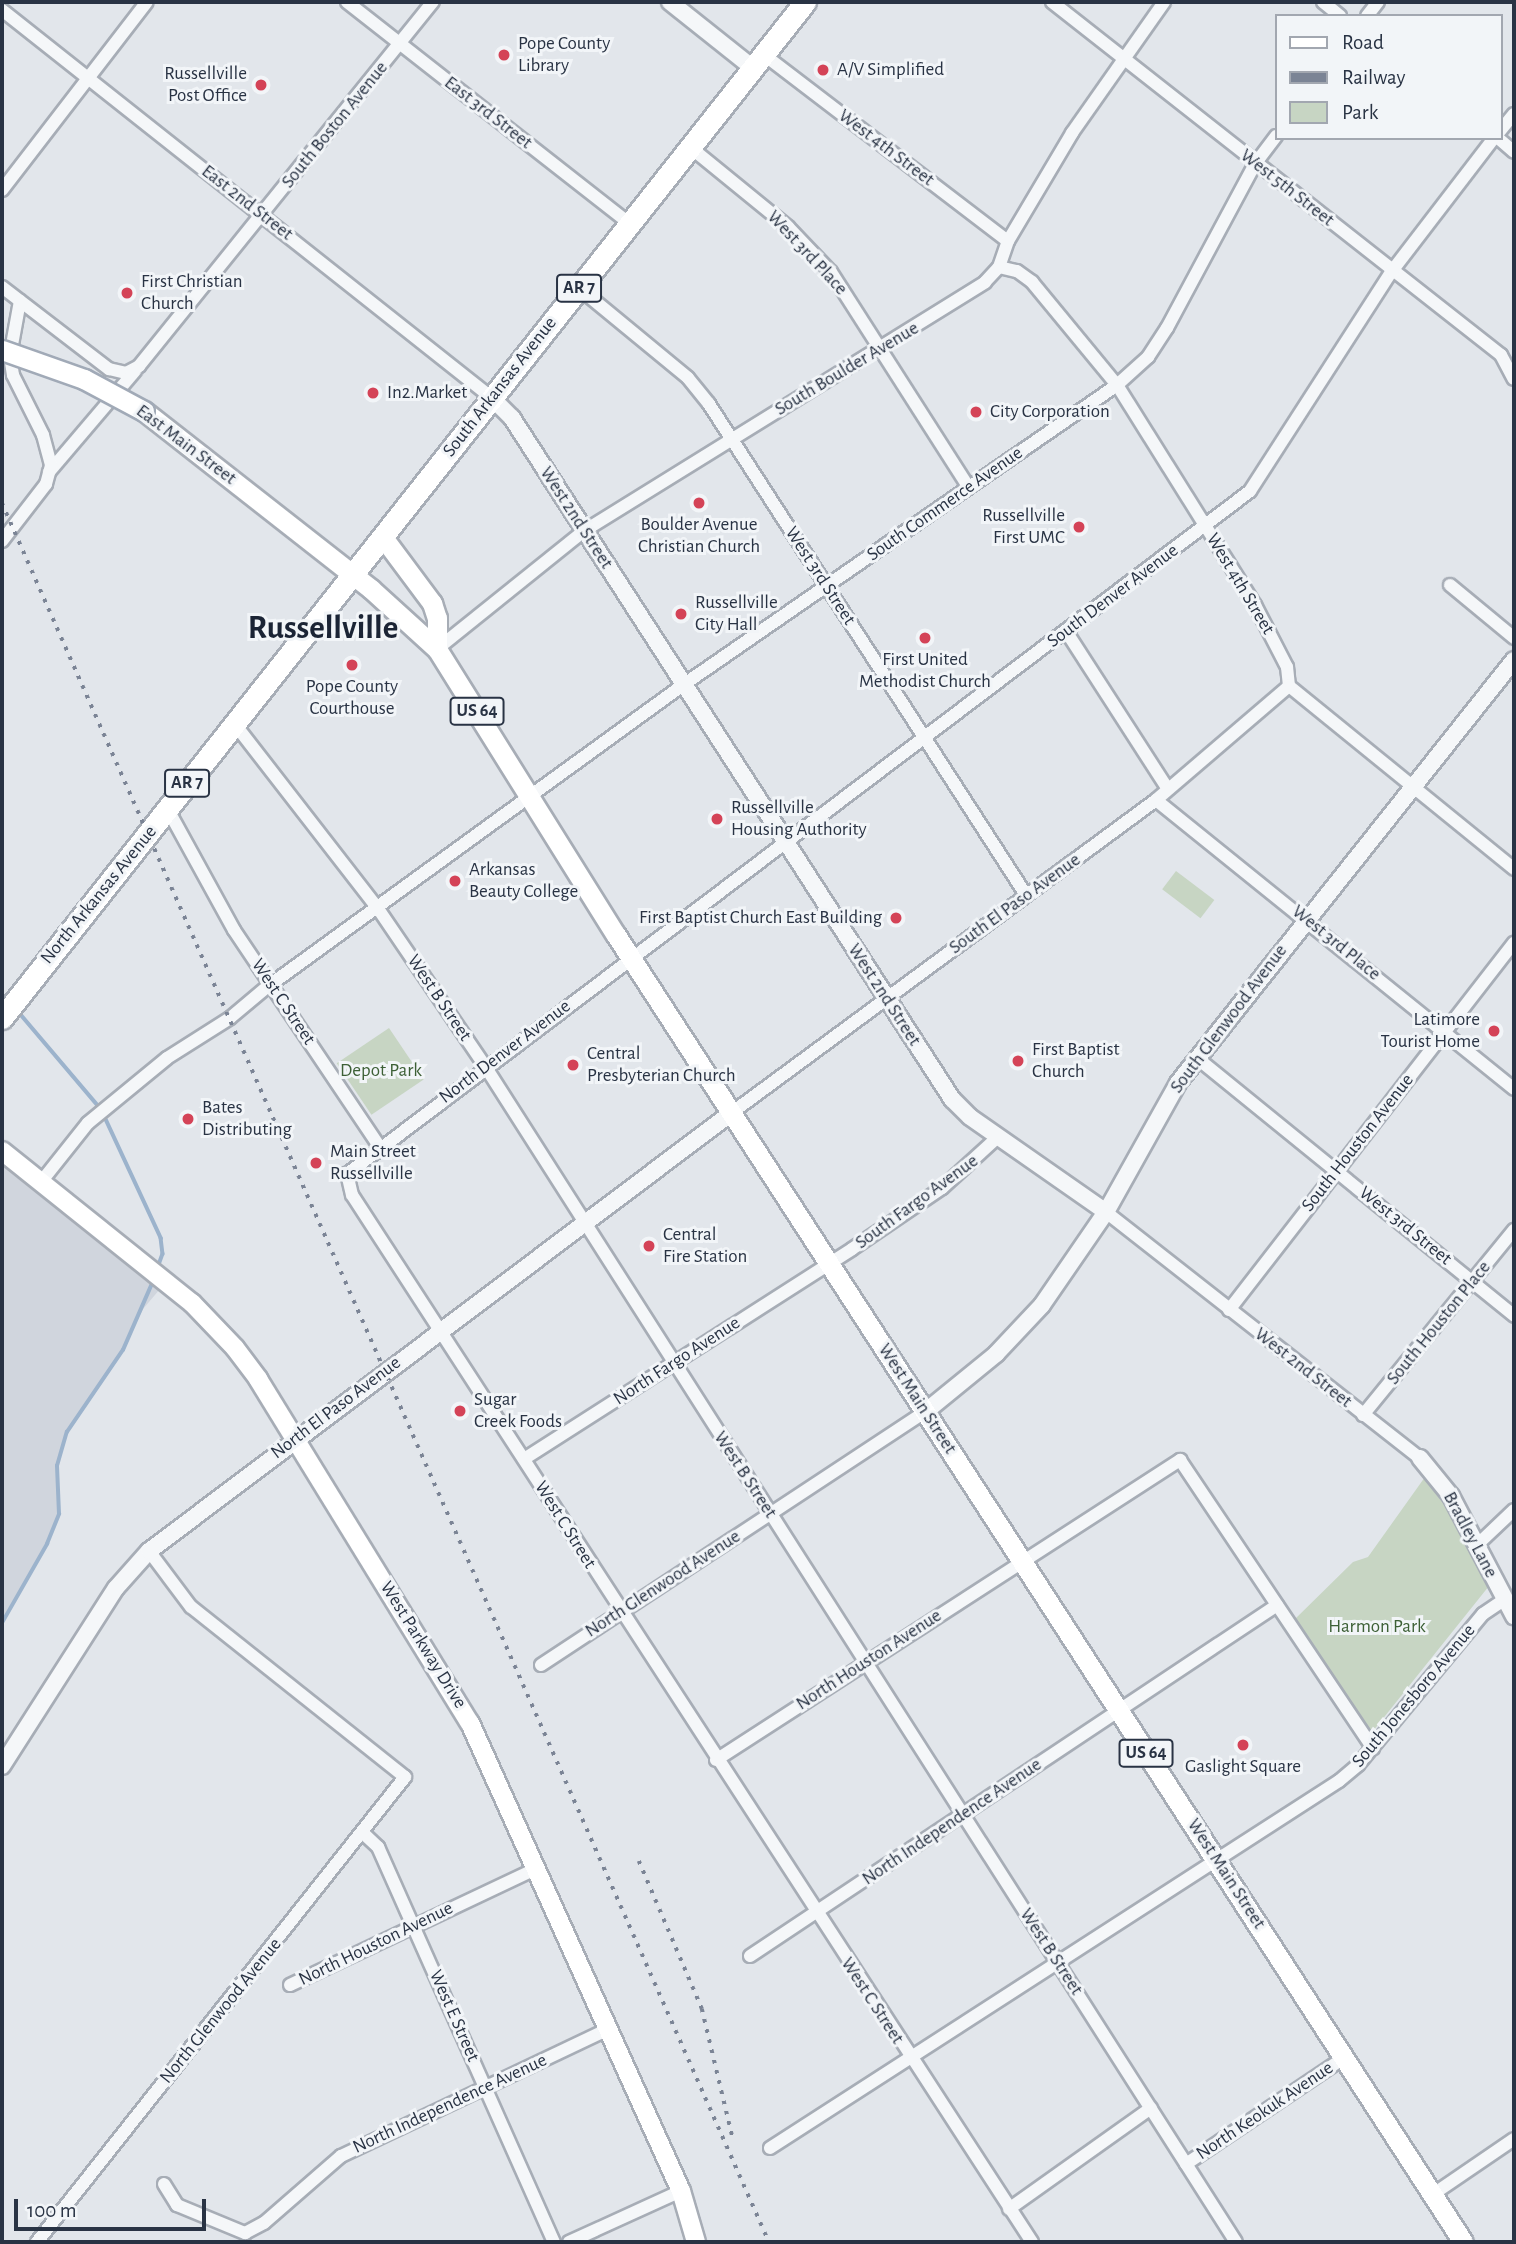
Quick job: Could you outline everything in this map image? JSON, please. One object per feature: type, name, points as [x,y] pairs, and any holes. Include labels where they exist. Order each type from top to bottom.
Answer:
[{"type":"highway","name":"South Arkansas Avenue","points":[[351,574],[805,2]]},
{"type":"highway","name":"North Arkansas Avenue","points":[[2,1017],[351,574]]},
{"type":"main road","name":"East Main Street","points":[[2,350],[84,379],[144,411],[351,574]]},
{"type":"main road","points":[[382,536],[432,603],[437,618],[437,649]]},
{"type":"main road","name":"West Main Street","points":[[351,574],[437,649],[631,958],[734,1111],[925,1412],[1463,2242]]},
{"type":"main road","name":"West Parkway Drive","points":[[2,1151],[166,1282],[235,1348],[294,1440],[453,1690],[538,1868],[681,2191],[696,2242]]},
{"type":"street","points":[[2,190],[147,2]]},
{"type":"street","name":"East 3rd Street","points":[[347,2],[630,223]]},
{"type":"street","name":"South Boston Avenue","points":[[20,301],[109,369],[125,373],[139,366],[433,2]]},
{"type":"street","points":[[670,2],[758,61]]},
{"type":"street","name":"West 5th Street","points":[[1052,2],[1501,355],[1514,379]]},
{"type":"street","name":"South Boulder Avenue","points":[[437,649],[584,531],[967,297],[999,267],[1008,241],[1072,133],[1164,2]]},
{"type":"street","points":[[1323,2],[1338,14]]},
{"type":"street","name":"East 2nd Street","points":[[2,10],[492,398]]},
{"type":"street","name":"West 4th Street","points":[[758,61],[1008,241]]},
{"type":"street","points":[[1502,129],[1514,114]]},
{"type":"street","name":"South Commerce Avenue","points":[[41,1182],[88,1123],[167,1058],[379,910],[682,685],[1117,385],[1148,357],[1167,328],[1255,164],[1274,139]]},
{"type":"street","name":"South Denver Avenue","points":[[631,958],[1205,527],[1266,472],[1392,271],[1494,140]]},
{"type":"street","points":[[1499,140],[1514,152]]},
{"type":"street","name":"West 3rd Place","points":[[690,147],[788,227],[831,272],[968,486]]},
{"type":"street","name":"West 4th Street","points":[[999,267],[1017,271],[1032,282],[1117,385],[1255,605],[1287,667],[1289,686]]},
{"type":"street","points":[[2,287],[20,301],[10,356],[13,375],[43,435],[49,472],[46,484],[2,541]]},
{"type":"street","name":"West 3rd Street","points":[[579,288],[688,378],[733,439],[1026,895]]},
{"type":"street","points":[[49,472],[139,366]]},
{"type":"street","name":"West 2nd Street","points":[[492,398],[512,418],[784,844],[952,1099],[1106,1212],[1420,1458]]},
{"type":"street","points":[[1450,585],[1514,638]]},
{"type":"street","points":[[1066,631],[1168,789]]},
{"type":"street","name":"South Glenwood Avenue","points":[[925,1412],[996,1354],[1042,1305],[1106,1212],[1178,1083],[1411,785],[1514,660]]},
{"type":"street","points":[[1289,686],[1514,869]]},
{"type":"street","name":"South El Paso Avenue","points":[[734,1111],[1156,800],[1289,686]]},
{"type":"street","name":"West B Street","points":[[234,723],[379,910],[485,1066],[673,1365],[771,1513],[1236,2242]]},
{"type":"street","name":"West 3rd Place","points":[[1156,800],[1306,918],[1514,1089]]},
{"type":"street","name":"West C Street","points":[[167,808],[234,930],[379,1146],[347,1174],[349,1191],[814,1913],[1032,2242]]},
{"type":"street","name":"South Houston Avenue","points":[[1229,1310],[1514,943]]},
{"type":"street","name":"North Denver Avenue","points":[[379,1146],[631,958]]},
{"type":"street","name":"West 3rd Street","points":[[1197,1058],[1514,1316]]},
{"type":"street","name":"North El Paso Avenue","points":[[2,1766],[116,1588],[149,1551],[734,1111]]},
{"type":"street","name":"South Fargo Avenue","points":[[831,1263],[942,1188],[999,1136]]},
{"type":"street","name":"South Houston Place","points":[[1363,1415],[1514,1230]]},
{"type":"street","name":"North Fargo Avenue","points":[[524,1459],[831,1263]]},
{"type":"street","name":"North Glenwood Avenue","points":[[541,1665],[925,1412]]},
{"type":"street","name":"Bradley Lane","points":[[1420,1458],[1451,1496],[1514,1616]]},
{"type":"street","points":[[1022,1560],[1180,1460],[1373,1748]]},
{"type":"street","points":[[1477,1545],[1503,1524],[1514,1510]]},
{"type":"street","points":[[1503,1524],[1514,1532]]},
{"type":"street","name":"North Glenwood Avenue","points":[[37,2242],[405,1777],[191,1607],[149,1551]]},
{"type":"street","name":"North Houston Avenue","points":[[716,1760],[1022,1560]]},
{"type":"street","name":"South Jonesboro Avenue","points":[[770,2148],[1339,1781],[1373,1748],[1483,1614],[1504,1600]]},
{"type":"street","name":"North Independence Avenue","points":[[750,1956],[1277,1605]]},
{"type":"street","name":"West E Street","points":[[363,1833],[378,1847],[554,2242]]},
{"type":"street","name":"North Houston Avenue","points":[[290,1985],[538,1868]]},
{"type":"street","name":"North Independence Avenue","points":[[164,2184],[177,2205],[245,2233],[264,2223],[341,2155],[609,2029]]},
{"type":"street","name":"North Keokuk Avenue","points":[[1186,2164],[1344,2059]]},
{"type":"street","points":[[1009,2209],[1151,2108]]},
{"type":"street","points":[[1432,2195],[1514,2139]]},
{"type":"street","points":[[569,2242],[681,2191]]},
{"type":"shaded area","points":[[2,1151],[166,1282],[143,1309],[123,1350],[67,1432],[57,1466],[59,1514],[47,1544],[2,1623]]},
{"type":"green space","points":[[1176,871],[1214,900],[1200,918],[1162,889]]},
{"type":"green space","name":"Depot Park","points":[[389,1028],[424,1079],[371,1115],[337,1063]]},
{"type":"green space","name":"Harmon Park","points":[[1425,1477],[1459,1526],[1489,1586],[1373,1731],[1368,1729],[1294,1620],[1353,1562],[1368,1557]]},
{"type":"waterway","points":[[17,1010],[100,1108]]},
{"type":"waterway","points":[[104,1115],[161,1238],[163,1254],[158,1268]]},
{"type":"waterway","points":[[2,1623],[47,1544],[59,1514],[57,1466],[67,1432],[123,1350],[154,1279]]},
{"type":"railway","points":[[2,503],[769,2242]]},
{"type":"railway","points":[[639,1861],[702,2009],[733,2139]]},
{"type":"place","name":"Pope County Library","points":[[504,55]]},
{"type":"place","name":"A/V Simplified","points":[[823,70]]},
{"type":"place","name":"Russellville Post Office","points":[[261,85]]},
{"type":"place","name":"First Christian Church","points":[[127,293]]},
{"type":"place","name":"In2.Market","points":[[373,393]]},
{"type":"place","name":"City Corporation","points":[[976,412]]},
{"type":"place","name":"Boulder Avenue Christian Church","points":[[699,503]]},
{"type":"place","name":"Russellville First UMC","points":[[1079,527]]},
{"type":"place","name":"Russellville City Hall","points":[[681,614]]},
{"type":"place","name":"First United Methodist Church","points":[[925,638]]},
{"type":"place","name":"Pope County Courthouse","points":[[352,665]]},
{"type":"place","name":"Russellville Housing Authority","points":[[717,819]]},
{"type":"place","name":"Arkansas Beauty College","points":[[455,881]]},
{"type":"place","name":"First Baptist Church East Building","points":[[896,918]]},
{"type":"place","name":"Latimore Tourist Home","points":[[1494,1031]]},
{"type":"place","name":"First Baptist Church","points":[[1018,1061]]},
{"type":"place","name":"Central Presbyterian Church","points":[[573,1065]]},
{"type":"place","name":"Bates Distributing","points":[[188,1119]]},
{"type":"place","name":"Main Street Russellville","points":[[316,1163]]},
{"type":"place","name":"Central Fire Station","points":[[649,1246]]},
{"type":"place","name":"Sugar Creek Foods","points":[[460,1411]]},
{"type":"place","name":"Gaslight Square","points":[[1243,1745]]},
{"type":"district","name":"Russellville","points":[[323,629]]}]
